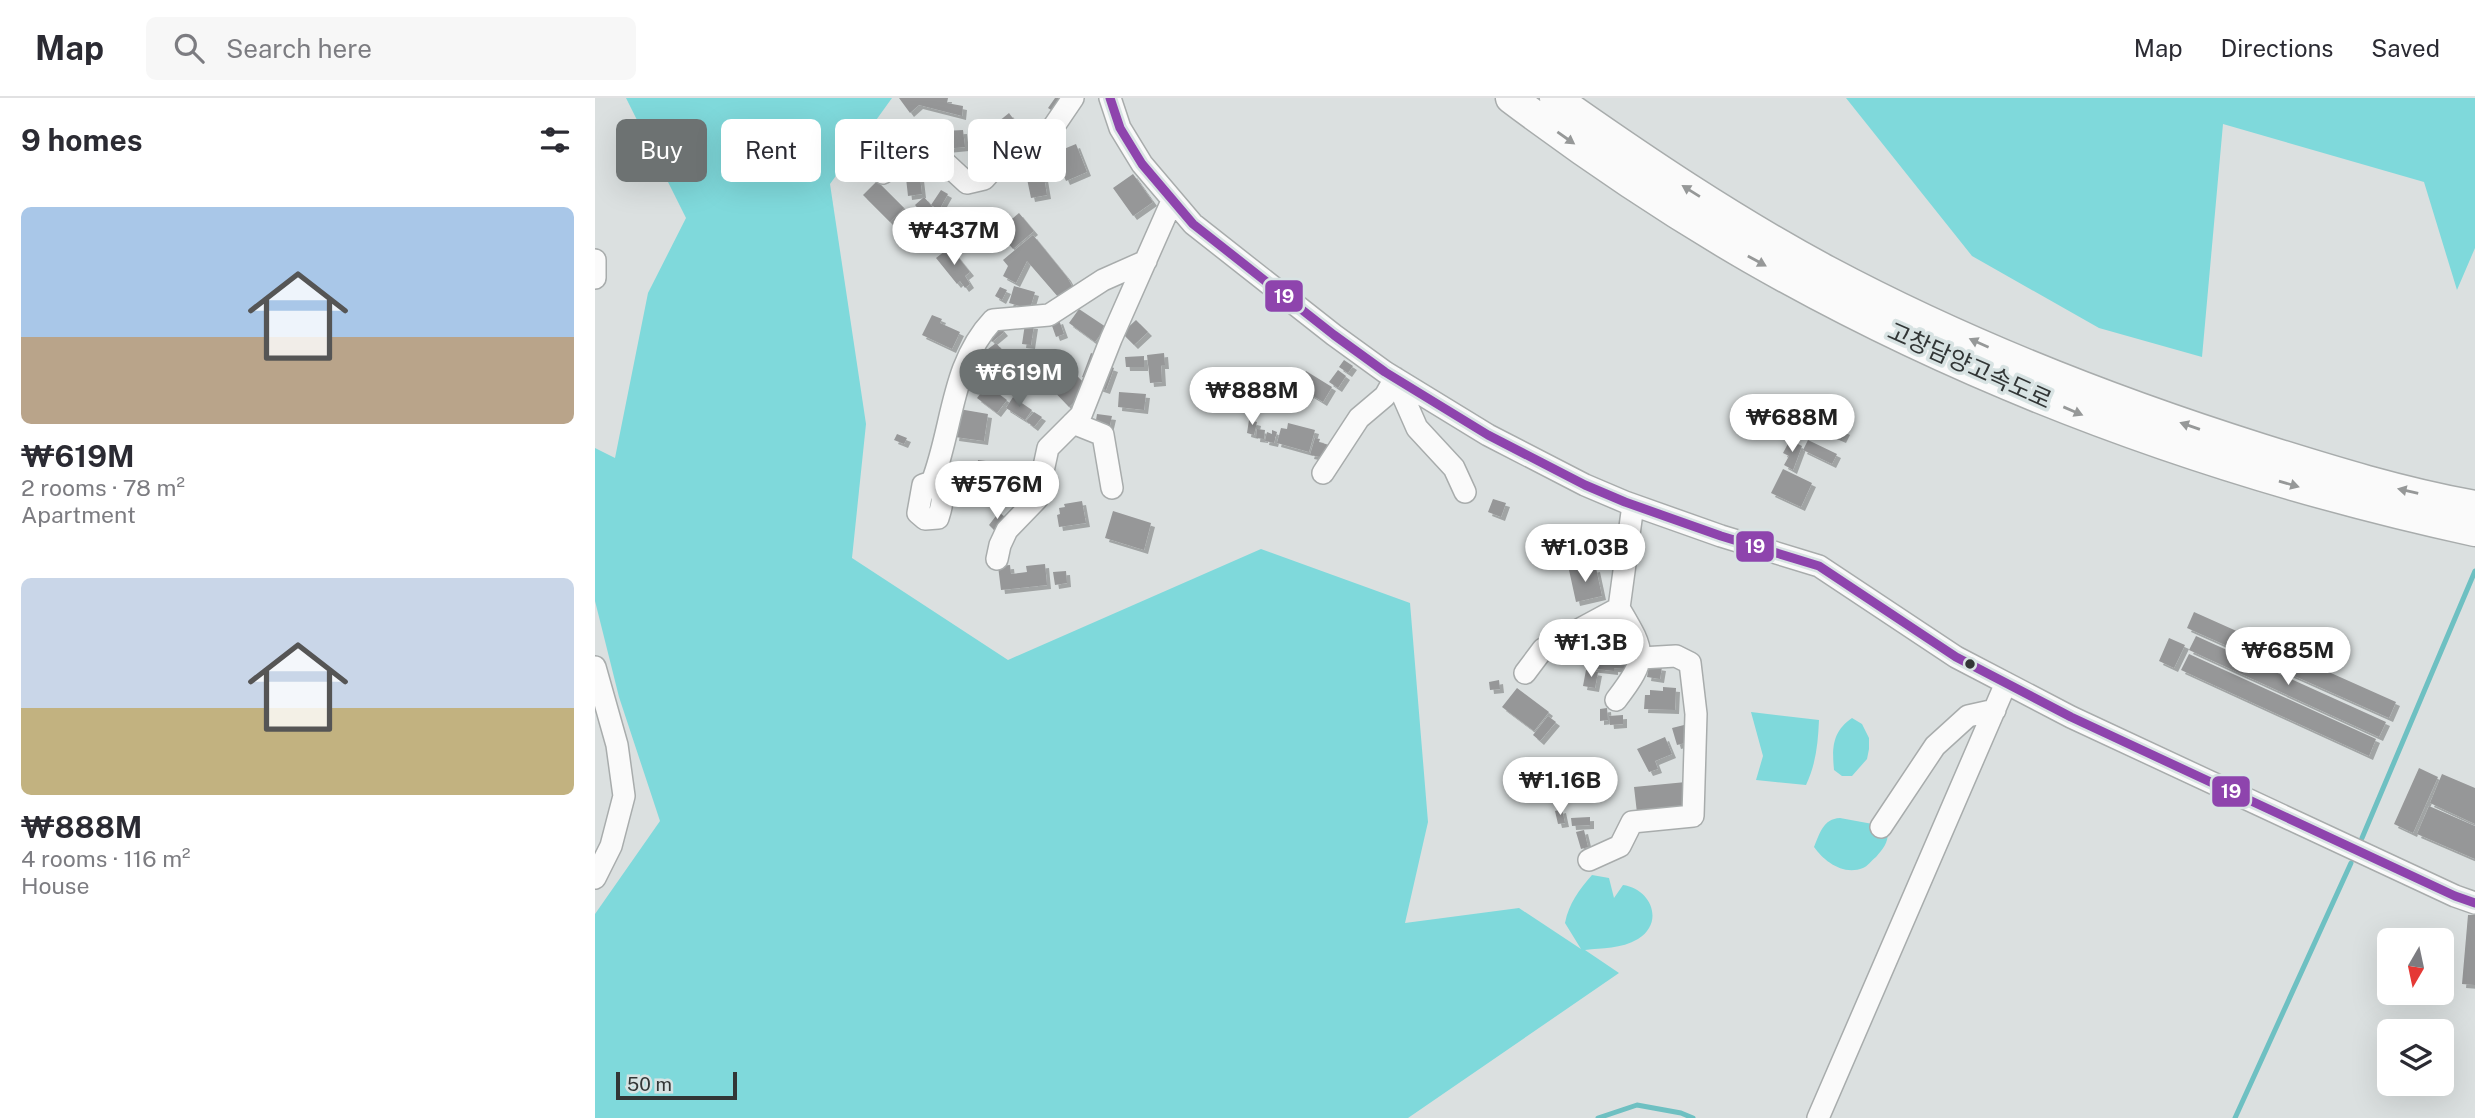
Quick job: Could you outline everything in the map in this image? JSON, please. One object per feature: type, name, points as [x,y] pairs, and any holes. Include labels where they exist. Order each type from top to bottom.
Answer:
[{"type":"highway","name":"고창담양고속도로","points":[[1511,98],[1651,197],[1740,251],[1833,302],[1937,352],[2088,418],[2169,446],[2300,488],[2392,513],[2475,531]]},
{"type":"highway","name":"고창담양고속도로","points":[[1555,98],[1646,162],[1731,216],[1827,271],[1935,324],[2102,394],[2193,428],[2373,483],[2475,506]]},
{"type":"street","points":[[954,171],[967,183],[984,179],[993,169],[1052,129],[1073,98]]},
{"type":"street","points":[[1110,98],[1120,128],[1142,163],[1172,201],[1202,232],[1334,335],[1395,378],[1488,435],[1585,485],[1633,505],[1819,566],[1956,657],[2115,738],[2475,903]]},
{"type":"street","points":[[997,559],[1007,530],[1037,499],[1048,448],[1081,415],[1172,201]]},
{"type":"street","points":[[595,260],[595,278]]},
{"type":"street","points":[[932,482],[943,452],[954,397],[967,358],[982,332],[993,320],[1049,315],[1103,280],[1146,261]]},
{"type":"street","points":[[1323,473],[1359,418],[1385,396],[1395,378]]},
{"type":"street","points":[[1395,378],[1417,428],[1454,468],[1465,492]]},
{"type":"street","points":[[1073,423],[1103,435],[1112,488]]},
{"type":"street","points":[[1616,700],[1631,681],[1641,658],[1639,642],[1619,608],[1633,505]]},
{"type":"street","points":[[1525,673],[1543,649],[1619,608]]},
{"type":"street","points":[[1589,860],[1620,846],[1632,822],[1693,816],[1696,714],[1690,663],[1676,656],[1641,658]]},
{"type":"street","points":[[595,667],[617,745],[624,796],[611,846],[595,878]]},
{"type":"street","points":[[1818,1118],[2007,683]]},
{"type":"street","points":[[1881,827],[1935,746],[1968,716],[1995,710]]},
{"type":"shaded area","points":[[626,98],[892,98],[877,119],[835,119],[835,177],[830,184],[866,424],[852,558],[1008,660],[1261,549],[1410,603],[1428,822],[1405,923],[1519,908],[1581,949],[1565,923],[1569,909],[1592,875],[1609,878],[1614,898],[1623,885],[1633,888],[1647,899],[1653,915],[1646,932],[1638,939],[1618,946],[1585,950],[1619,973],[1408,1118],[595,1118],[595,914],[660,821],[619,697],[595,601],[595,448],[615,458],[648,293],[686,218],[668,182],[707,182],[707,119],[636,119]]},
{"type":"shaded area","points":[[1846,98],[2475,98],[2475,248],[2457,290],[2424,182],[2223,124],[2202,357],[2099,328],[1972,256]]},
{"type":"shaded area","points":[[1751,712],[1819,720],[1816,753],[1806,785],[1756,780],[1763,756]]},
{"type":"shaded area","points":[[1852,718],[1862,724],[1869,738],[1869,749],[1867,759],[1852,776],[1842,776],[1834,770],[1835,741],[1840,729]]},
{"type":"shaded area","points":[[1840,818],[1878,825],[1888,832],[1883,848],[1865,867],[1856,870],[1841,869],[1829,862],[1814,847],[1826,824]]},
{"type":"building","points":[[899,98],[948,98],[947,103],[963,106],[962,116],[919,105],[910,113]]},
{"type":"building","points":[[1055,98],[1062,98],[1056,113],[1048,108]]},
{"type":"building","points":[[1009,113],[1014,119],[1002,119]]},
{"type":"building","points":[[954,130],[963,130],[965,147],[954,148]]},
{"type":"building","points":[[1076,144],[1087,172],[1066,181],[1066,148]]},
{"type":"building","points":[[1133,174],[1153,202],[1133,216],[1113,188]]},
{"type":"building","points":[[878,182],[904,208],[890,222],[863,195]]},
{"type":"building","points":[[906,182],[921,182],[922,194],[908,196]]},
{"type":"building","points":[[1028,182],[1045,182],[1047,195],[1031,198]]},
{"type":"building","points":[[941,190],[948,194],[939,210],[931,205]]},
{"type":"building","points":[[924,197],[936,211],[927,219],[915,205]]},
{"type":"building","points":[[1019,213],[1034,231],[1013,249],[994,227],[1009,214],[1012,219]]},
{"type":"building","points":[[944,214],[955,227],[958,224],[965,232],[951,244],[933,223]]},
{"type":"building","points":[[1033,235],[1073,288],[1059,298],[1027,261],[1016,283],[1003,276],[1008,266],[1003,260]]},
{"type":"building","points":[[950,247],[970,272],[965,276],[970,284],[965,288],[960,281],[957,284],[936,258]]},
{"type":"building","points":[[1014,286],[1035,292],[1030,309],[1009,303]]},
{"type":"building","points":[[1000,287],[1007,290],[1002,300],[995,296]]},
{"type":"building","points":[[1079,309],[1106,327],[1095,342],[1069,323]]},
{"type":"building","points":[[932,315],[942,319],[940,323],[960,332],[952,349],[922,335]]},
{"type":"building","points":[[1059,320],[1064,334],[1056,337],[1051,323]]},
{"type":"building","points":[[1136,320],[1148,332],[1134,345],[1122,333]]},
{"type":"building","points":[[1025,324],[1034,325],[1031,345],[1022,344]]},
{"type":"building","points":[[999,326],[1004,332],[992,342],[987,335]]},
{"type":"building","points":[[996,343],[1010,359],[998,368],[984,352]]},
{"type":"building","points":[[1023,353],[1050,363],[1045,381],[1017,373]]},
{"type":"building","points":[[1091,353],[1101,357],[1092,381],[1082,377]]},
{"type":"building","points":[[1164,353],[1165,365],[1161,365],[1162,382],[1150,383],[1147,355]]},
{"type":"building","points":[[1144,356],[1144,367],[1126,367],[1125,357]]},
{"type":"building","points":[[1344,360],[1353,366],[1348,373],[1339,367]]},
{"type":"building","points":[[1106,365],[1114,368],[1106,390],[1097,387]]},
{"type":"building","points":[[1001,370],[1025,377],[1019,395],[1009,392],[1012,383],[998,379]]},
{"type":"building","points":[[1338,370],[1346,376],[1338,388],[1329,382]]},
{"type":"building","points":[[1072,371],[1089,388],[1069,407],[1047,384],[1058,372],[1067,375]]},
{"type":"building","points":[[1306,371],[1332,387],[1323,402],[1310,394],[1306,400],[1284,387],[1290,378],[1299,383]]},
{"type":"building","points":[[987,385],[1007,400],[997,413],[977,398]]},
{"type":"building","points":[[1119,392],[1146,394],[1144,410],[1118,407]]},
{"type":"building","points":[[1013,397],[1032,410],[1025,420],[1006,408]]},
{"type":"building","points":[[1796,407],[1821,419],[1816,428],[1791,416]]},
{"type":"building","points":[[959,409],[988,414],[984,441],[955,437]]},
{"type":"building","points":[[1034,412],[1042,417],[1034,427],[1026,421]]},
{"type":"building","points":[[1097,414],[1112,416],[1109,429],[1095,426]]},
{"type":"building","points":[[1249,420],[1257,422],[1254,435],[1247,433]]},
{"type":"building","points":[[1823,420],[1846,431],[1842,439],[1819,429]]},
{"type":"building","points":[[1288,423],[1315,430],[1309,452],[1277,443],[1281,428],[1287,429]]},
{"type":"building","points":[[1257,429],[1265,430],[1264,439],[1256,438]]},
{"type":"building","points":[[1272,430],[1277,432],[1274,443],[1265,441],[1267,432],[1272,434]]},
{"type":"building","points":[[897,434],[907,438],[904,444],[894,440]]},
{"type":"building","points":[[1315,438],[1329,445],[1325,458],[1310,455]]},
{"type":"building","points":[[1790,440],[1802,446],[1793,470],[1784,465],[1789,456],[1783,453]]},
{"type":"building","points":[[1808,440],[1837,454],[1832,464],[1803,450]]},
{"type":"building","points":[[978,460],[1009,464],[1006,486],[975,482]]},
{"type":"building","points":[[955,464],[966,465],[964,475],[971,475],[969,496],[952,494]]},
{"type":"building","points":[[1783,469],[1812,483],[1801,507],[1771,493]]},
{"type":"building","points":[[1493,499],[1506,503],[1501,517],[1488,512]]},
{"type":"building","points":[[1082,501],[1086,523],[1059,527],[1059,508],[1065,507],[1064,504]]},
{"type":"building","points":[[1113,511],[1151,523],[1144,550],[1105,538]]},
{"type":"building","points":[[999,512],[1006,518],[995,531],[989,525]]},
{"type":"building","points":[[1622,533],[1623,545],[1594,548],[1593,537]]},
{"type":"building","points":[[1045,564],[1047,585],[1001,590],[998,566],[1010,565],[1011,574],[1027,572],[1026,566]]},
{"type":"building","points":[[1583,566],[1584,571],[1596,568],[1602,596],[1576,602],[1569,570]]},
{"type":"building","points":[[1066,571],[1067,583],[1055,585],[1053,572]]},
{"type":"building","points":[[2194,612],[2396,702],[2389,718],[2187,628]]},
{"type":"building","points":[[2196,636],[2386,722],[2379,737],[2189,650]]},
{"type":"building","points":[[2169,638],[2185,645],[2174,668],[2159,661]]},
{"type":"building","points":[[1591,644],[1628,650],[1626,669],[1614,668],[1614,671],[1588,668]]},
{"type":"building","points":[[2189,654],[2376,739],[2369,756],[2181,670]]},
{"type":"building","points":[[1649,665],[1662,667],[1660,679],[1647,677]]},
{"type":"building","points":[[1586,670],[1598,672],[1595,688],[1583,686]]},
{"type":"building","points":[[1499,680],[1500,689],[1490,690],[1489,682]]},
{"type":"building","points":[[1663,687],[1676,688],[1675,710],[1644,709],[1645,695],[1650,695],[1650,690],[1663,691]]},
{"type":"building","points":[[1517,688],[1549,712],[1534,731],[1502,707]]},
{"type":"building","points":[[1607,708],[1608,720],[1600,721],[1600,709]]},
{"type":"building","points":[[1623,715],[1623,724],[1610,725],[1609,716]]},
{"type":"building","points":[[1548,716],[1556,722],[1540,741],[1533,735]]},
{"type":"building","points":[[1684,725],[1689,742],[1677,745],[1672,728]]},
{"type":"building","points":[[1665,737],[1672,754],[1655,761],[1658,769],[1649,772],[1637,749]]},
{"type":"building","points":[[2419,768],[2438,777],[2413,833],[2394,824]]},
{"type":"building","points":[[2442,774],[2475,788],[2475,824],[2430,803]]},
{"type":"building","points":[[1686,782],[1689,807],[1637,813],[1634,787]]},
{"type":"building","points":[[2429,806],[2475,826],[2475,859],[2417,834]]},
{"type":"building","points":[[1562,809],[1565,823],[1558,824],[1555,811]]},
{"type":"building","points":[[1590,817],[1590,825],[1572,826],[1571,818]]},
{"type":"building","points":[[1584,830],[1588,847],[1581,849],[1576,832]]},
{"type":"building","points":[[2468,915],[2475,915],[2475,985],[2462,984]]},
{"type":"waterway","points":[[2362,838],[2475,571]]},
{"type":"waterway","points":[[2235,1118],[2351,863]]},
{"type":"waterway","points":[[1598,1118],[1637,1105],[1681,1113],[1693,1118]]},
{"type":"transit line","name":"19","points":[[1110,98],[1120,128],[1142,164],[1193,224],[1385,372],[1488,435],[1585,485],[1625,502],[1721,536],[1819,566],[1956,657],[2071,717],[2475,903]]}]
